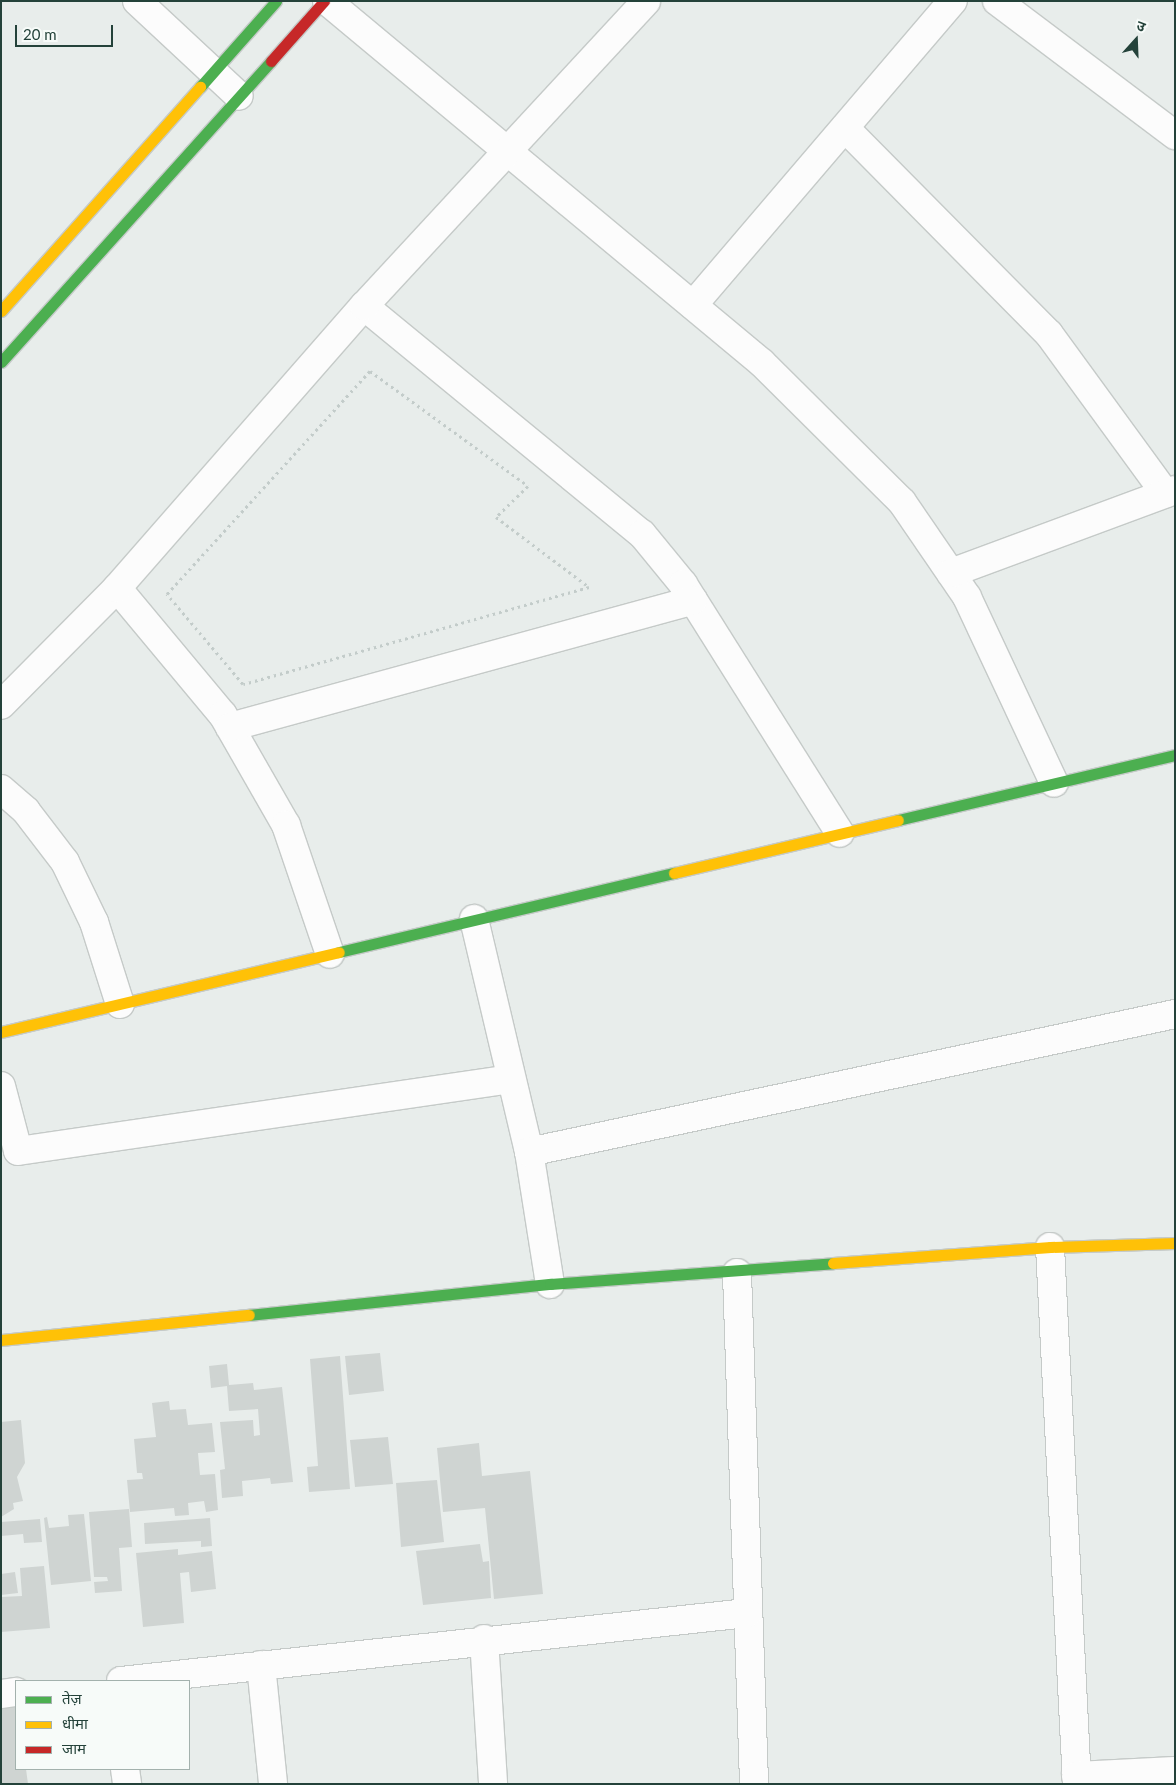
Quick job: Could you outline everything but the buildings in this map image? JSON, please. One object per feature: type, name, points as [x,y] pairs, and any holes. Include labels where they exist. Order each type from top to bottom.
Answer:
[{"type":"street","points":[[137,1],[239,96]]},
{"type":"street","points":[[1,311],[212,70],[276,1]]},
{"type":"street","points":[[1,362],[325,1],[762,363],[902,502],[967,597],[1054,783]]},
{"type":"street","points":[[1,705],[118,588],[364,306],[646,1]]},
{"type":"street","points":[[693,305],[953,1]]},
{"type":"street","points":[[997,1],[1175,135]]},
{"type":"street","points":[[845,128],[1049,334],[1170,491],[951,573]]},
{"type":"street","points":[[364,306],[642,534],[693,600],[840,833]]},
{"type":"street","points":[[118,588],[230,727],[286,824],[330,954]]},
{"type":"street","points":[[230,727],[693,600]]},
{"type":"street","points":[[1,1032],[1175,755]]},
{"type":"street","points":[[1,788],[26,811],[65,862],[94,922],[120,1004]]},
{"type":"street","points":[[474,919],[529,1152],[550,1284]]},
{"type":"street","points":[[529,1152],[1175,1014]]},
{"type":"street","points":[[1,1086],[18,1151],[511,1079]]},
{"type":"street","points":[[1,1340],[550,1284],[737,1273],[1050,1247],[1175,1244]]},
{"type":"street","points":[[1050,1247],[1077,1780],[1175,1771]]},
{"type":"street","points":[[737,1273],[754,1784]]},
{"type":"street","points":[[130,1680],[484,1639],[747,1613]]},
{"type":"street","points":[[484,1639],[493,1784]]},
{"type":"street","points":[[261,1665],[273,1784]]},
{"type":"street","points":[[1,1694],[15,1692]]},
{"type":"street","points":[[125,1770],[127,1784]]},
{"type":"path","points":[[370,371],[528,486],[496,517],[589,587],[243,684],[167,594],[370,371]]},
{"type":"traffic: fast","points":[[200,87],[276,1]]},
{"type":"traffic: fast","points":[[1,362],[271,61]]},
{"type":"traffic: fast","points":[[898,820],[1175,755]]},
{"type":"traffic: fast","points":[[339,952],[674,873]]},
{"type":"traffic: fast","points":[[249,1315],[550,1284],[833,1263]]},
{"type":"traffic: slow","points":[[1,311],[200,87]]},
{"type":"traffic: slow","points":[[674,873],[898,820]]},
{"type":"traffic: slow","points":[[1,1032],[339,952]]},
{"type":"traffic: slow","points":[[833,1263],[1050,1247],[1175,1243]]},
{"type":"traffic: slow","points":[[1,1340],[249,1315]]},
{"type":"traffic: jam","points":[[271,61],[324,1]]}]
